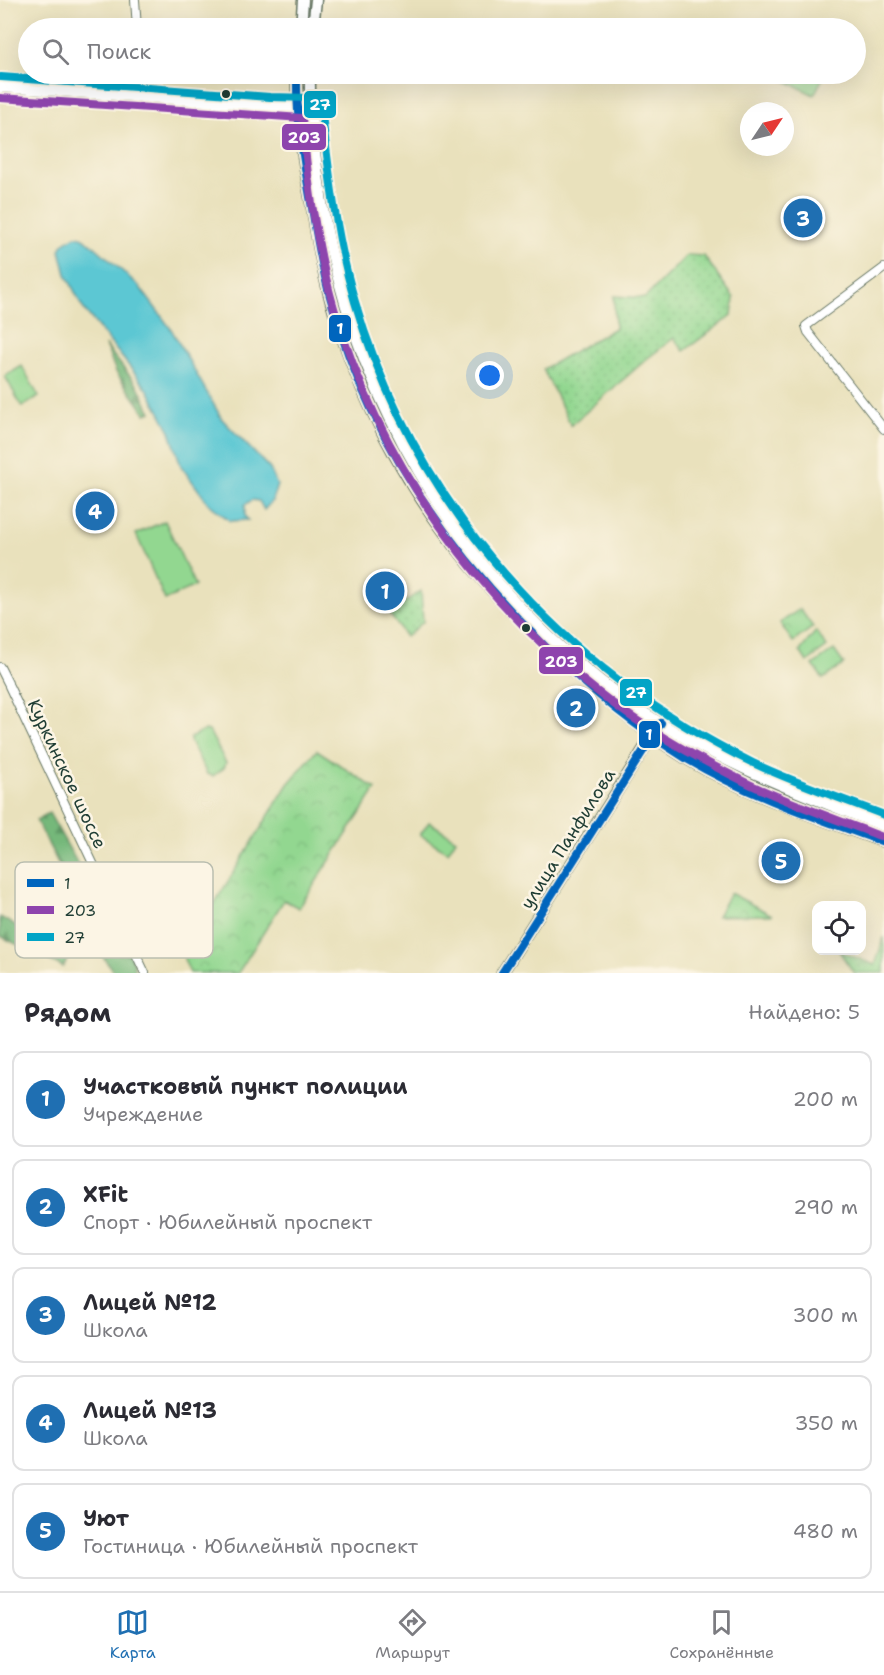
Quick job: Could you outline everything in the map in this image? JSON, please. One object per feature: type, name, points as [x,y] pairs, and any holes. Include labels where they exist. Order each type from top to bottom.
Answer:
[{"type":"main road","points":[[302,18],[303,0]]},
{"type":"main road","points":[[314,18],[316,0]]},
{"type":"main road","points":[[298,84],[307,181],[317,240],[334,313],[357,377],[398,462],[443,533],[479,578],[540,642],[583,681],[652,736],[709,771],[756,794],[884,842]]},
{"type":"main road","points":[[310,84],[315,156],[323,210],[342,298],[368,373],[404,449],[451,524],[519,605],[553,639],[615,692],[661,723],[731,764],[767,781],[884,826]]},
{"type":"main road","points":[[0,87],[311,108]]},
{"type":"main road","name":"улица Панфилова","points":[[502,973],[661,723]]},
{"type":"street","points":[[135,0],[136,18]]},
{"type":"street","points":[[141,84],[142,98]]},
{"type":"street","points":[[884,268],[806,326],[808,332],[884,429]]},
{"type":"street","name":"Куркинское шоссе","points":[[0,667],[93,862]]},
{"type":"street","name":"Куркинское шоссе","points":[[138,958],[145,973]]},
{"type":"green space","points":[[792,84],[820,84],[814,95]]},
{"type":"green space","points":[[687,255],[704,256],[734,298],[732,315],[684,351],[674,338],[571,425],[543,369],[615,328],[614,296],[645,298]]},
{"type":"green space","points":[[105,345],[138,386],[151,412],[146,414],[117,374]]},
{"type":"green space","points":[[22,366],[39,397],[22,407],[5,376]]},
{"type":"green space","points":[[165,521],[195,586],[165,600],[136,534]]},
{"type":"green space","points":[[421,591],[423,622],[406,637],[389,613]]},
{"type":"green space","points":[[800,609],[813,627],[793,642],[780,623]]},
{"type":"green space","points":[[816,631],[827,647],[807,662],[800,651]]},
{"type":"green space","points":[[834,650],[844,664],[823,679],[813,665]]},
{"type":"green space","points":[[205,730],[209,731],[226,763],[224,768],[213,776],[207,774],[190,741],[190,738]]},
{"type":"green space","points":[[317,750],[376,789],[299,908],[284,900],[238,973],[190,973],[184,958],[213,958],[213,906],[288,784]]},
{"type":"green space","points":[[49,813],[77,862],[58,862],[36,820]]},
{"type":"green space","points":[[429,822],[456,839],[448,852],[420,835]]},
{"type":"green space","points":[[730,893],[772,915],[717,916]]},
{"type":"green space","points":[[0,917],[15,925],[15,943],[0,936]]},
{"type":"green space","points":[[884,937],[884,973],[854,973],[842,955],[849,955],[875,965]]},
{"type":"green space","points":[[45,958],[68,958],[63,967]]},
{"type":"green space","points":[[104,958],[131,958],[134,963],[134,973],[114,973]]},
{"type":"water","points":[[75,236],[82,237],[93,245],[139,286],[171,329],[222,419],[270,469],[277,485],[272,501],[264,510],[259,501],[252,500],[245,505],[245,516],[248,520],[230,521],[208,503],[181,466],[170,431],[148,390],[83,308],[66,274],[60,250],[63,244]]},
{"type":"transit line","name":"27","points":[[1,77],[18,78]]},
{"type":"transit line","name":"27","points":[[95,84],[318,100],[321,106],[334,205],[348,278],[382,377],[416,447],[457,513],[505,574],[559,630],[619,681],[684,725],[753,763],[801,784],[884,815]]},
{"type":"transit line","name":"1","points":[[297,84],[301,142],[322,266],[347,349],[366,397],[389,443],[444,530],[475,570],[545,646],[595,692],[649,734],[687,759],[735,784],[884,842]]},
{"type":"transit line","name":"203","points":[[0,98],[302,118],[310,190],[322,261],[334,308],[354,366],[378,422],[408,476],[441,527],[478,576],[519,621],[564,664],[611,702],[659,735],[760,789],[880,836]]},
{"type":"transit line","name":"1","points":[[502,973],[661,723]]},
{"type":"place","name":"Лицей №12","points":[[803,218]]},
{"type":"place","name":"Лицей №13","points":[[95,511]]},
{"type":"place","name":"Участковый пункт полиции","points":[[385,591]]},
{"type":"place","name":"XFit","points":[[576,708]]},
{"type":"place","name":"Уют","points":[[781,861]]}]
